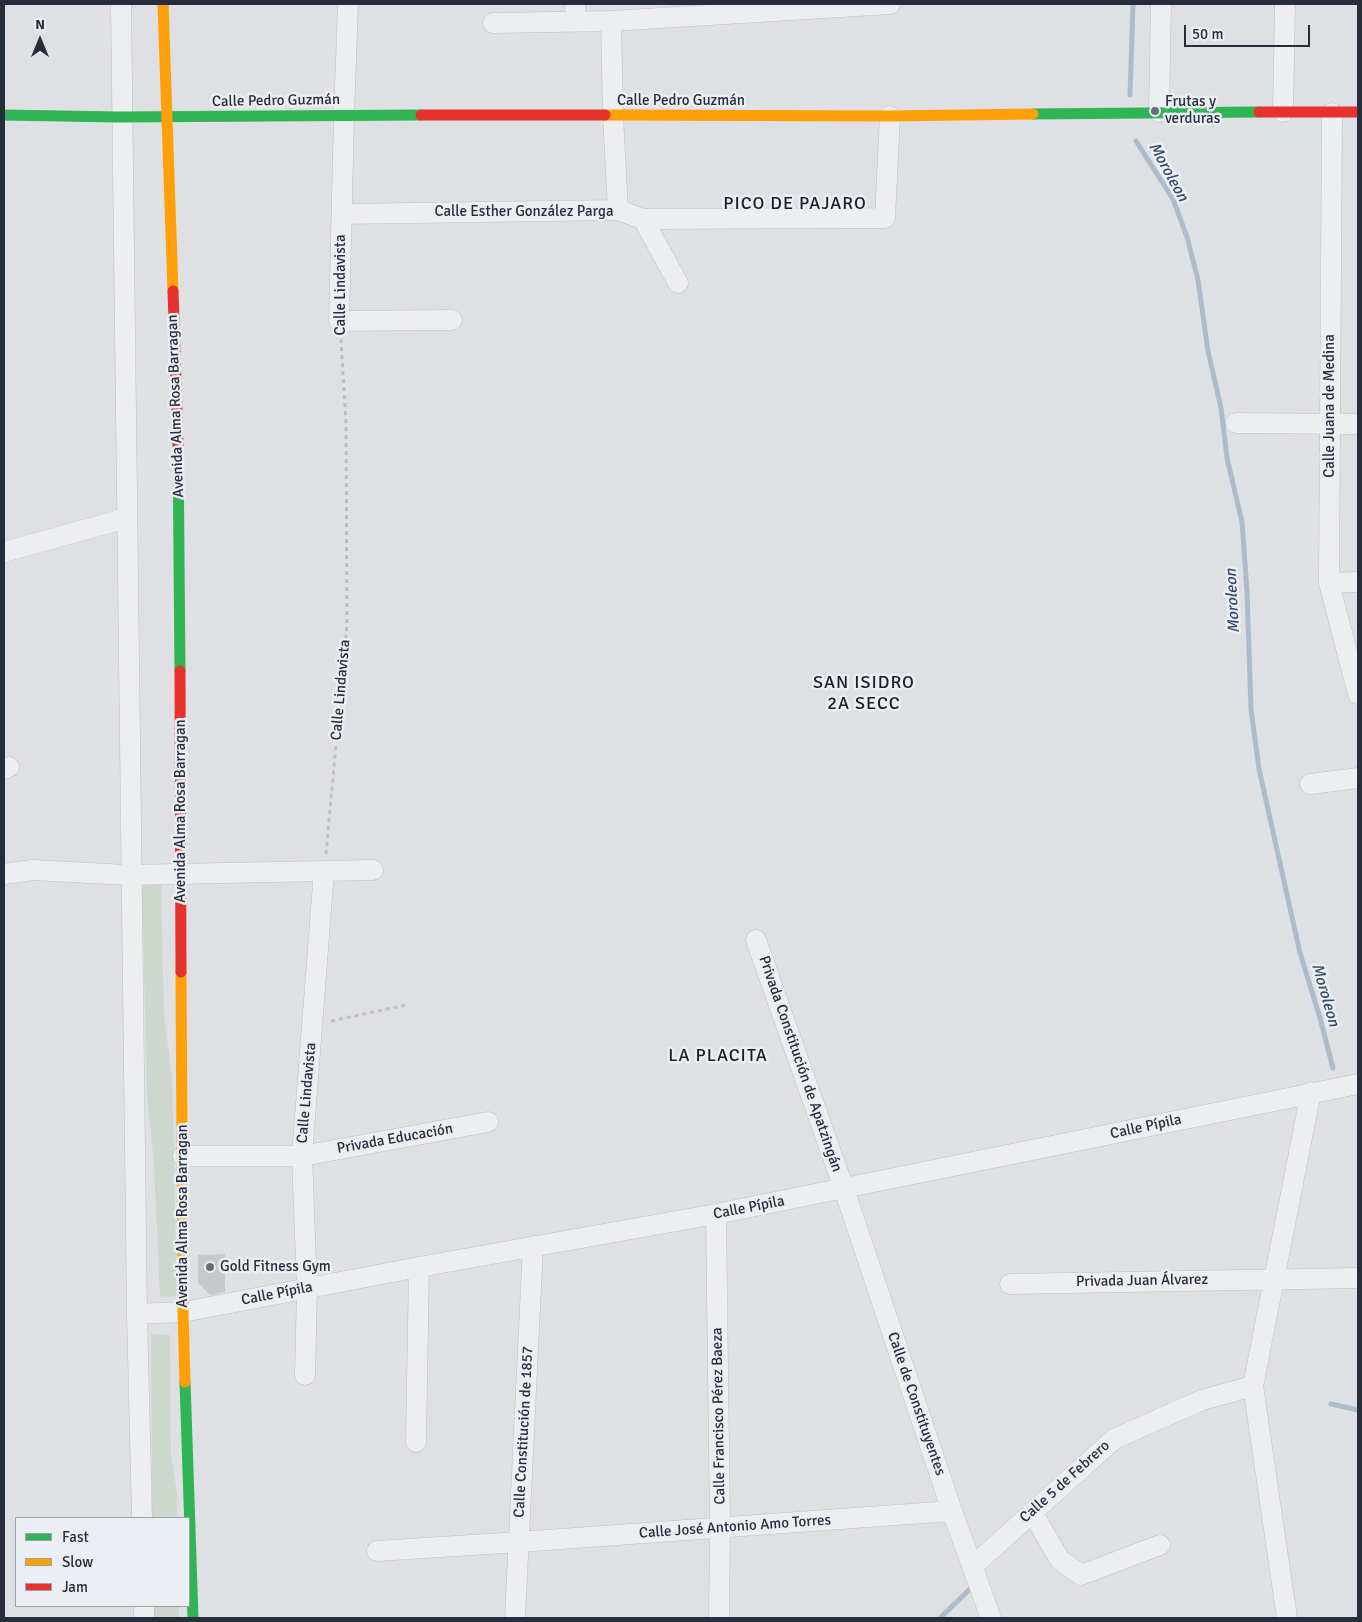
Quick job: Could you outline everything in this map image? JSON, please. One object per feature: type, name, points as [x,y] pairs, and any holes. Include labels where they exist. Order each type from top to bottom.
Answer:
[{"type":"street","points":[[121,4],[137,1314],[142,1517]]},
{"type":"street","name":"Avenida Alma Rosa Barragan","points":[[163,4],[179,468],[183,1312],[190,1517]]},
{"type":"street","name":"Calle Lindavista","points":[[339,321],[348,4]]},
{"type":"street","points":[[493,24],[575,13],[611,22],[687,10],[890,4]]},
{"type":"street","points":[[1159,112],[1161,4]]},
{"type":"street","points":[[1283,112],[1285,4]]},
{"type":"street","points":[[611,22],[618,210]]},
{"type":"street","name":"Calle Pedro Guzmán","points":[[4,115],[123,117],[344,115],[890,116],[1159,112],[1358,112]]},
{"type":"street","name":"Calle Juana de Medina","points":[[1332,113],[1329,583],[1358,694]]},
{"type":"street","name":"Calle Esther González Parga","points":[[342,214],[618,210],[642,219],[885,218],[890,116]]},
{"type":"street","points":[[642,219],[678,282]]},
{"type":"street","points":[[339,321],[452,320]]},
{"type":"street","points":[[1236,423],[1358,424]]},
{"type":"street","points":[[4,552],[127,518]]},
{"type":"street","points":[[1329,583],[1358,582]]},
{"type":"street","points":[[1310,784],[1358,778]]},
{"type":"street","points":[[4,874],[33,870],[132,875],[181,875],[373,870]]},
{"type":"street","name":"Calle Lindavista","points":[[305,1375],[307,1288],[302,1156],[324,871]]},
{"type":"street","name":"Privada Constitución de Apatzingán","points":[[756,940],[844,1189]]},
{"type":"street","name":"Calle Pípila","points":[[137,1314],[183,1312],[533,1246],[716,1214],[1358,1084]]},
{"type":"street","points":[[1287,1618],[1253,1386],[1311,1092]]},
{"type":"street","name":"Privada Educación","points":[[183,1156],[302,1156],[488,1122]]},
{"type":"street","name":"Calle de Constituyentes","points":[[844,1189],[952,1510],[991,1618]]},
{"type":"street","name":"Calle Francisco Pérez Baeza","points":[[716,1214],[720,1528],[719,1618]]},
{"type":"street","name":"Calle Constitución de 1857","points":[[515,1618],[533,1246]]},
{"type":"street","points":[[416,1442],[419,1267]]},
{"type":"street","name":"Privada Juan Álvarez","points":[[1010,1284],[1358,1278]]},
{"type":"street","name":"Calle 5 de Febrero","points":[[973,1566],[1114,1439],[1202,1400],[1253,1386]]},
{"type":"street","name":"Calle José Antonio Amo Torres","points":[[376,1551],[952,1510]]},
{"type":"street","points":[[1032,1512],[1060,1560],[1081,1575],[1160,1545]]},
{"type":"street","name":"Avenida Alma Rosa Barragan","points":[[190,1526],[193,1618]]},
{"type":"path","name":"Calle Lindavista","points":[[324,871],[346,624],[346,424],[339,321]]},
{"type":"path","points":[[313,1025],[406,1005]]},
{"type":"shaded area","points":[[142,885],[161,885],[164,1017],[172,1075],[177,1296],[160,1297],[154,1162],[147,1098]]},
{"type":"shaded area","points":[[151,1334],[170,1335],[171,1457],[177,1492],[177,1517],[152,1517]]},
{"type":"shaded area","points":[[153,1607],[179,1607],[179,1618],[153,1618]]},
{"type":"building","name":"Gold Fitness Gym","points":[[225,1254],[225,1292],[210,1295],[198,1283],[198,1255]]},
{"type":"waterway","name":"Moroleon","points":[[1130,95],[1133,4]]},
{"type":"waterway","name":"Moroleon","points":[[1136,141],[1173,199],[1187,237],[1198,280],[1208,351],[1221,408],[1227,458],[1242,522],[1247,591],[1251,709],[1259,769],[1300,953],[1333,1068]]},
{"type":"waterway","points":[[1331,1404],[1358,1410]]},
{"type":"waterway","points":[[940,1618],[970,1589]]},
{"type":"traffic: fast","points":[[1033,114],[1259,112]]},
{"type":"traffic: fast","points":[[4,115],[118,117],[421,115]]},
{"type":"traffic: fast","points":[[178,444],[180,671]]},
{"type":"traffic: fast","points":[[185,1382],[190,1517]]},
{"type":"traffic: fast","points":[[190,1530],[193,1618]]},
{"type":"traffic: slow","points":[[163,4],[173,291]]},
{"type":"traffic: slow","points":[[605,115],[890,116],[1033,114]]},
{"type":"traffic: slow","points":[[181,972],[185,1382]]},
{"type":"traffic: jam","points":[[1259,112],[1358,112]]},
{"type":"traffic: jam","points":[[421,115],[605,115]]},
{"type":"traffic: jam","points":[[173,291],[178,444]]},
{"type":"traffic: jam","points":[[180,671],[181,972]]},
{"type":"place","name":"Frutas y verduras","points":[[1155,111]]},
{"type":"place","name":"Gold Fitness Gym","points":[[210,1267]]},
{"type":"district","name":"PICO DE PAJARO","points":[[795,204]]},
{"type":"district","name":"SAN ISIDRO 2A SECC","points":[[864,693]]},
{"type":"district","name":"LA PLACITA","points":[[718,1056]]}]
